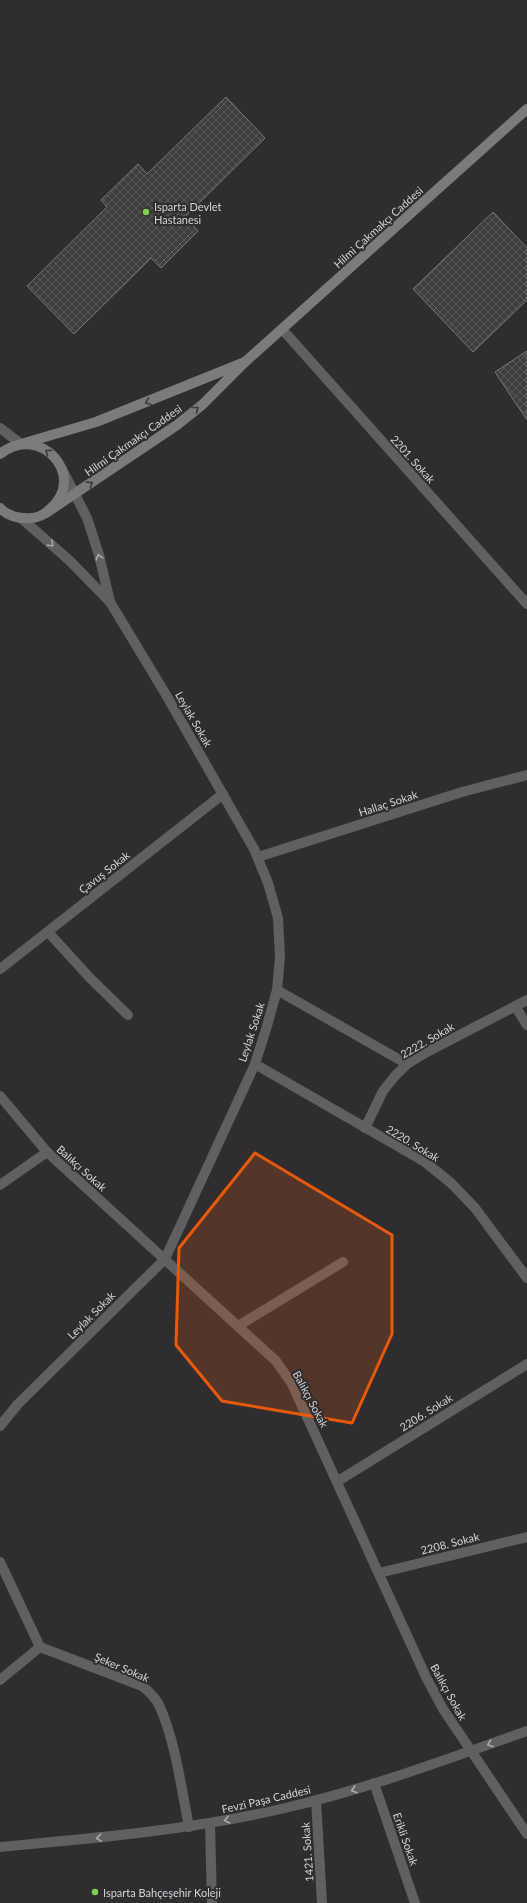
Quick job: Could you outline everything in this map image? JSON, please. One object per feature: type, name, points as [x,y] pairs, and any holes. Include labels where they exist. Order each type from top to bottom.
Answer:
[{"type":"main road","name":"Hilmi Çakmakçı Caddesi","points":[[21,518],[34,518],[46,513],[177,425],[202,405],[245,362],[527,109]]},
{"type":"main road","name":"Hilmi Çakmakçı Caddesi","points":[[0,454],[4,450],[21,444],[96,422],[245,362]]},
{"type":"main road","points":[[21,444],[33,444],[45,448],[55,457],[62,468],[64,481],[62,494],[55,505],[46,513]]},
{"type":"main road","points":[[1,511],[11,516],[21,518]]},
{"type":"street","name":"2201. Sokak","points":[[282,329],[527,604]]},
{"type":"street","points":[[0,428],[21,444]]},
{"type":"street","name":"Leylak Sokak","points":[[62,468],[76,494],[94,537],[110,602]]},
{"type":"street","name":"Leylak Sokak","points":[[0,1426],[18,1404],[165,1259],[255,1064],[268,1026],[277,990],[280,957],[278,918],[268,883],[258,857],[223,794],[110,602],[70,561],[21,518]]},
{"type":"street","name":"Hallaç Sokak","points":[[258,857],[462,792],[527,775]]},
{"type":"street","name":"Çavuş Sokak","points":[[0,969],[223,794]]},
{"type":"street","points":[[48,932],[90,978],[128,1015]]},
{"type":"street","points":[[277,990],[407,1064]]},
{"type":"street","name":"2222. Sokak","points":[[365,1128],[383,1091],[394,1076],[407,1064],[425,1053],[527,1000]]},
{"type":"street","points":[[515,1006],[527,1025]]},
{"type":"street","name":"2220. Sokak","points":[[255,1064],[425,1162],[451,1182],[475,1208],[527,1278]]},
{"type":"street","name":"Balıkçı Sokak","points":[[0,1096],[47,1152],[276,1361],[292,1384],[338,1481],[426,1677],[470,1751],[527,1834]]},
{"type":"street","points":[[0,1185],[47,1152]]},
{"type":"street","points":[[238,1326],[343,1262]]},
{"type":"street","name":"2206. Sokak","points":[[338,1481],[527,1364]]},
{"type":"street","name":"2208. Sokak","points":[[379,1573],[527,1537]]},
{"type":"street","points":[[0,1562],[40,1646],[0,1680]]},
{"type":"street","name":"Şeker Sokak","points":[[40,1646],[142,1686],[151,1692],[160,1706],[170,1739],[189,1827]]},
{"type":"street","name":"Fevzi Paşa Caddesi","points":[[0,1848],[142,1834],[210,1824],[316,1800],[374,1783],[527,1731]]},
{"type":"street","name":"Erikli Sokak","points":[[374,1783],[415,1903]]},
{"type":"street","name":"1421. Sokak","points":[[316,1800],[322,1903]]},
{"type":"street","points":[[210,1824],[212,1903]]},
{"type":"highlighted area","points":[[255,1153],[392,1235],[392,1334],[352,1423],[222,1401],[176,1345],[179,1248]]},
{"type":"building","name":"Isparta Devlet Hastanesi","points":[[226,97],[265,138],[185,217],[198,231],[161,268],[151,258],[74,334],[27,286],[107,207],[101,200],[138,164],[147,174]]},
{"type":"building","points":[[493,212],[527,248],[527,300],[473,352],[413,289]]},
{"type":"building","points":[[527,351],[527,420],[495,372]]},
{"type":"place","name":"Isparta Devlet Hastanesi","points":[[146,212]]},
{"type":"place","name":"Isparta Bahçeşehir Koleji","points":[[95,1892]]}]
